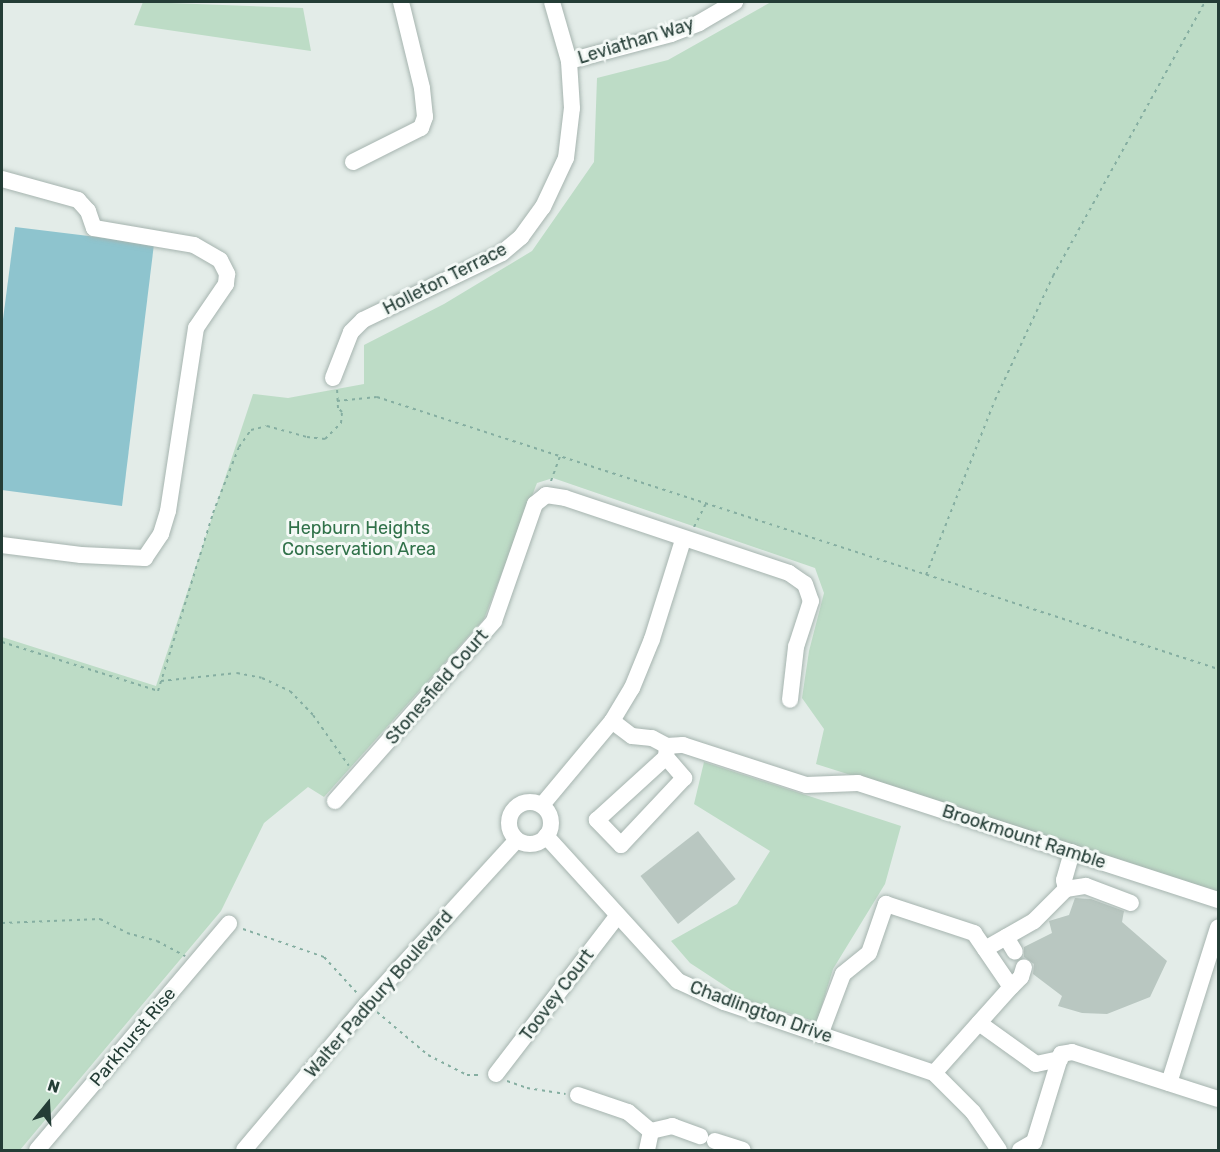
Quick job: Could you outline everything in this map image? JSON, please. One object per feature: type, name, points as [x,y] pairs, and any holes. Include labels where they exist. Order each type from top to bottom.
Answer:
[{"type":"street","points":[[353,162],[421,128],[425,117],[422,88],[401,2]]},
{"type":"street","name":"Holleton Terrace","points":[[333,378],[351,332],[363,320],[502,253],[521,237],[532,223],[556,184],[566,158],[572,108],[568,61],[552,2]]},
{"type":"street","name":"Leviathan Way","points":[[568,61],[671,34],[699,23],[735,2]]},
{"type":"street","points":[[2,179],[78,200],[88,212],[94,228],[194,246],[220,260],[227,274],[226,284],[196,328],[168,511],[161,534],[145,558],[81,555],[2,544]]},
{"type":"street","points":[[546,495],[565,498],[683,540],[789,573],[805,584],[811,600],[796,646],[790,700]]},
{"type":"street","name":"Stonesfield Court","points":[[335,801],[494,621],[535,504],[546,495]]},
{"type":"street","points":[[542,805],[612,721],[632,688],[652,639],[683,540]]},
{"type":"street","name":"Brookmount Ramble","points":[[612,721],[632,736],[652,738],[667,752],[682,746],[806,785],[858,783],[1218,900]]},
{"type":"street","points":[[667,752],[684,778],[621,845],[597,820],[667,752]]},
{"type":"street","points":[[528,801],[542,805],[550,818],[546,836],[534,843],[517,840],[509,828],[510,813],[521,803],[528,801]]},
{"type":"street","name":"Chadlington Drive","points":[[546,836],[678,981],[724,1002],[934,1073],[974,1112],[999,1150]]},
{"type":"street","name":"Walter Padbury Boulevard","points":[[244,1150],[367,1004],[517,840]]},
{"type":"street","points":[[1066,889],[1064,880],[1072,852]]},
{"type":"street","points":[[985,949],[1034,921],[1066,889],[1086,886],[1131,903]]},
{"type":"street","points":[[820,1035],[843,974],[869,953],[886,903],[974,933],[1011,987]]},
{"type":"street","name":"Toovey Court","points":[[496,1074],[618,915]]},
{"type":"street","name":"Parkhurst Rise","points":[[37,1150],[229,924]]},
{"type":"street","points":[[1169,1083],[1218,928]]},
{"type":"street","points":[[1006,937],[1015,952]]},
{"type":"street","points":[[934,1073],[1021,977],[1024,967]]},
{"type":"street","points":[[979,1023],[1036,1064],[1060,1059]]},
{"type":"street","points":[[1020,1150],[1034,1142],[1061,1054],[1072,1052],[1218,1099]]},
{"type":"street","points":[[578,1095],[628,1112],[651,1131]]},
{"type":"street","points":[[651,1131],[672,1126],[743,1150]]},
{"type":"street","points":[[647,1150],[651,1131]]},
{"type":"path","points":[[926,574],[995,400],[1053,276],[1205,2]]},
{"type":"path","points":[[2,642],[158,691],[213,513],[239,447],[251,430],[267,426],[307,437],[326,439],[341,423],[342,412],[337,401],[333,378]]},
{"type":"path","points":[[337,401],[377,397],[1218,669]]},
{"type":"path","points":[[546,495],[560,456]]},
{"type":"path","points":[[683,540],[691,533],[706,503]]},
{"type":"path","points":[[161,681],[237,672],[262,678],[290,691],[313,715],[357,778]]},
{"type":"path","points":[[2,923],[100,919],[127,933],[157,941],[194,964]]},
{"type":"path","points":[[229,924],[324,957],[367,1004],[428,1055],[467,1075],[496,1074],[527,1088],[578,1095]]},
{"type":"green space","points":[[143,2],[303,8],[311,51],[134,25]]},
{"type":"green space","name":"Hepburn Heights Conservation Area","points":[[771,2],[1218,2],[1218,892],[816,764],[824,729],[802,698],[809,651],[824,593],[815,568],[553,478],[537,483],[484,619],[324,797],[308,787],[264,823],[221,911],[20,1150],[2,1150],[2,637],[156,686],[253,394],[288,398],[364,384],[364,345],[444,304],[532,251],[594,162],[597,78],[668,60]]},
{"type":"green space","points":[[704,762],[901,826],[885,884],[833,969],[817,1022],[748,1001],[690,963],[671,941],[737,904],[770,851],[694,804]]},
{"type":"water","points":[[15,227],[154,244],[122,506],[2,490],[2,327]]},
{"type":"building","points":[[698,831],[736,879],[678,924],[640,876]]},
{"type":"building","points":[[1075,898],[1091,899],[1124,911],[1122,922],[1167,961],[1150,997],[1107,1014],[1082,1013],[1058,1006],[1062,996],[1033,974],[1034,964],[1024,957],[1024,947],[1052,933],[1049,921],[1069,915]]}]
